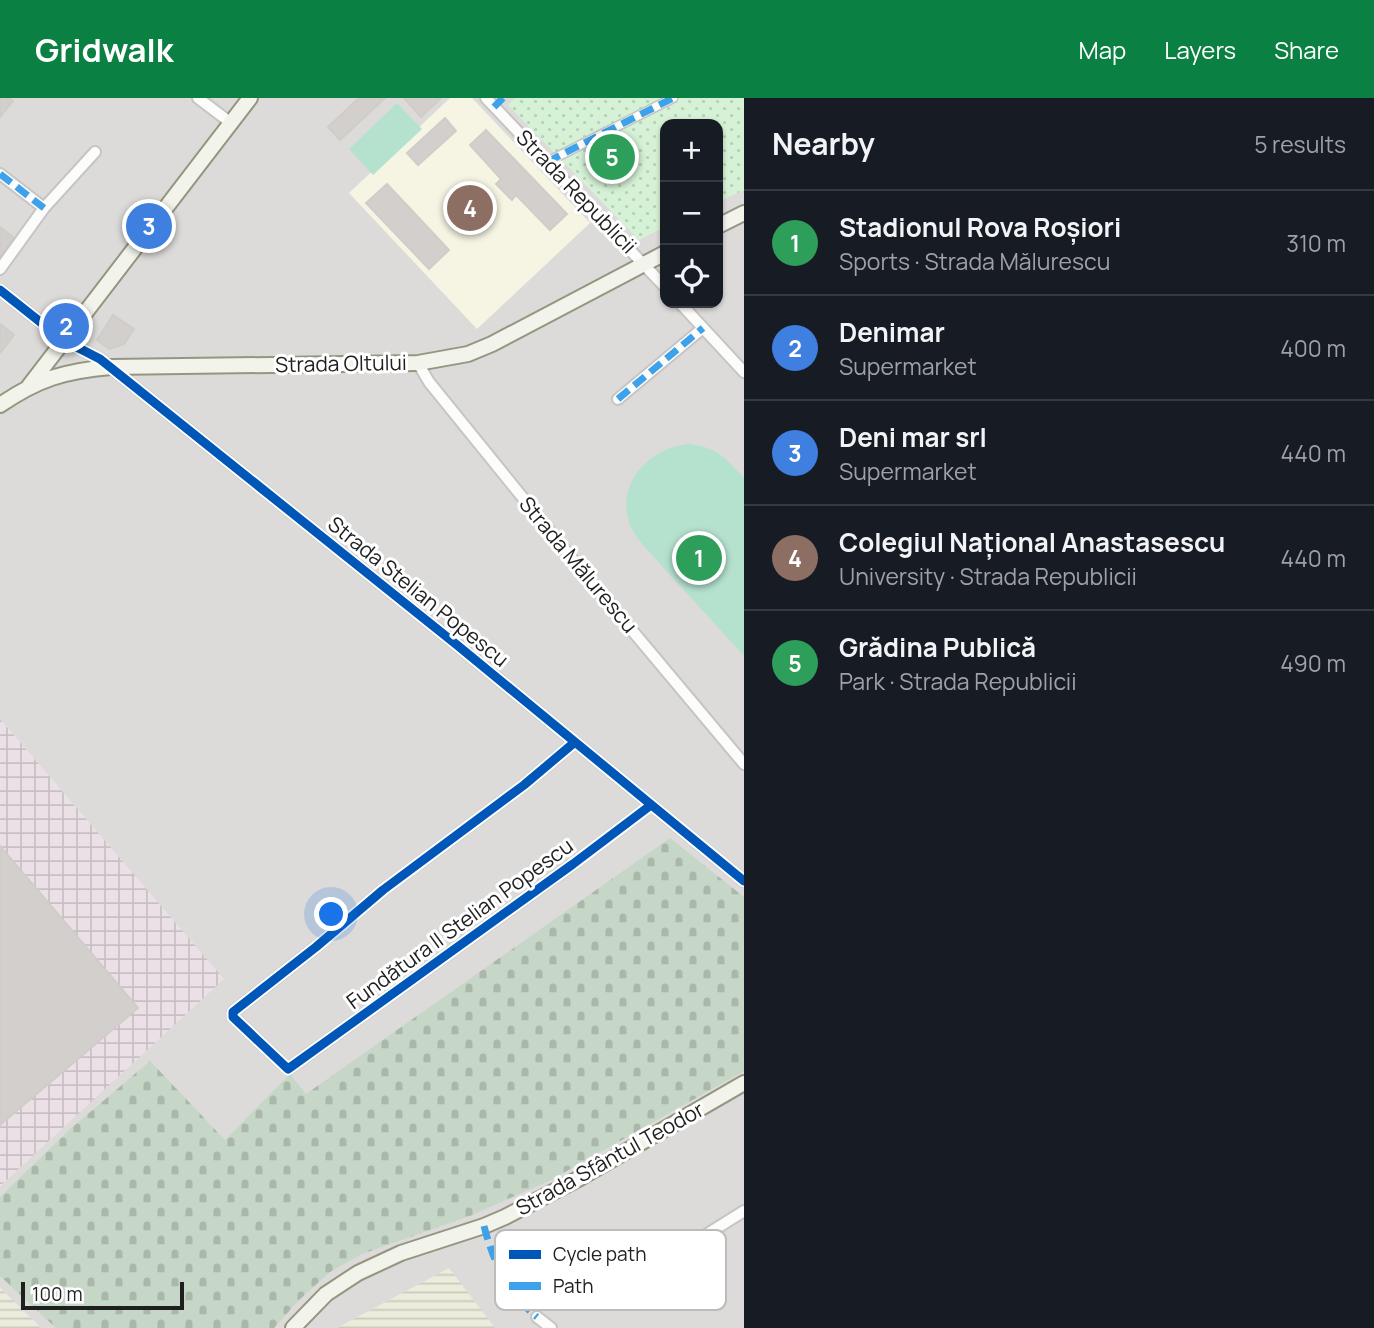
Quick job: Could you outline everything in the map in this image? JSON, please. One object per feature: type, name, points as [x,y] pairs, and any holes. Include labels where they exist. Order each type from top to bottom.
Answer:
[{"type":"main road","points":[[28,387],[250,98]]},
{"type":"main road","points":[[723,224],[744,213]]},
{"type":"main road","name":"Strada Oltului","points":[[0,405],[28,387],[66,373],[87,369],[418,363],[468,354],[660,256]]},
{"type":"main road","name":"Strada Sfântul Teodor","points":[[293,1328],[326,1294],[358,1273],[401,1252],[505,1217],[580,1178],[744,1083]]},
{"type":"street","points":[[198,98],[231,122]]},
{"type":"street","points":[[490,102],[503,98]]},
{"type":"street","points":[[547,162],[673,98]]},
{"type":"street","name":"Strada Republicii","points":[[490,102],[660,282]]},
{"type":"street","points":[[0,269],[44,208],[95,152]]},
{"type":"street","points":[[0,174],[44,208]]},
{"type":"street","name":"Strada Stelian Popescu","points":[[0,290],[63,340],[93,354],[111,367],[744,881]]},
{"type":"street","points":[[685,308],[744,372]]},
{"type":"street","points":[[618,399],[704,328]]},
{"type":"street","name":"Strada Mălurescu","points":[[418,363],[429,382],[574,561],[744,764]]},
{"type":"street","name":"Fundătura II Stelian Popescu","points":[[575,742],[524,785],[383,890],[233,1012],[233,1017],[288,1069],[651,805]]},
{"type":"street","points":[[714,1230],[744,1211]]},
{"type":"street","points":[[537,1317],[551,1328]]},
{"type":"shaded area","points":[[0,98],[744,98],[744,1328],[495,1328],[449,1269],[337,1328],[41,1328],[0,1288],[0,1186],[223,979],[0,719]]},
{"type":"shaded area","points":[[450,98],[472,98],[590,223],[477,329],[349,193]]},
{"type":"shaded area","points":[[0,719],[224,979],[0,1186]]},
{"type":"shaded area","points":[[449,1268],[495,1328],[337,1328]]},
{"type":"shaded area","points":[[0,1288],[41,1328],[0,1328]]},
{"type":"green space","points":[[515,98],[744,98],[744,190],[723,200],[723,119],[660,119],[660,230],[639,240],[508,105]]},
{"type":"green space","points":[[397,103],[422,129],[373,175],[349,149]]},
{"type":"green space","points":[[689,444],[714,451],[744,478],[744,656],[642,544],[631,528],[627,495],[632,480],[655,456],[671,448]]},
{"type":"green space","points":[[670,838],[744,897],[744,1071],[551,1180],[470,1216],[362,1254],[330,1272],[299,1300],[274,1328],[56,1328],[0,1276],[0,1197],[68,1131],[150,1061],[225,1140],[290,1074],[306,1094]]},
{"type":"building","points":[[0,98],[13,101],[0,117]]},
{"type":"building","points":[[359,98],[385,98],[340,140],[328,127]]},
{"type":"building","points":[[404,98],[441,98],[421,117]]},
{"type":"building","points":[[445,118],[456,131],[418,165],[407,153]]},
{"type":"building","points":[[486,130],[567,214],[550,230],[516,195],[512,200],[496,184],[501,179],[470,145]]},
{"type":"building","points":[[387,184],[449,250],[429,269],[366,203]]},
{"type":"building","points":[[0,227],[14,238],[0,257]]},
{"type":"building","points":[[61,308],[68,313],[56,329],[44,319],[50,312],[55,316]]},
{"type":"building","points":[[113,315],[134,329],[124,344],[109,349],[97,340]]},
{"type":"building","points":[[0,324],[14,335],[0,353]]},
{"type":"building","points":[[0,846],[138,1008],[0,1125]]},
{"type":"marked path","points":[[494,107],[503,98]]},
{"type":"marked path","points":[[547,162],[673,98]]},
{"type":"marked path","points":[[0,174],[44,208]]},
{"type":"marked path","points":[[618,399],[703,328]]},
{"type":"marked path","points":[[484,1226],[495,1259]]},
{"type":"marked path","points":[[529,1310],[537,1317]]},
{"type":"cycle path","points":[[0,290],[63,340],[100,359],[457,645],[744,881]]},
{"type":"cycle path","points":[[575,742],[524,785],[383,890],[233,1012],[233,1017],[288,1069],[651,805]]},
{"type":"place","name":"Grădina Publică","points":[[612,157]]},
{"type":"place","name":"Colegiul Național Anastasescu","points":[[470,208]]},
{"type":"place","name":"Deni mar srl","points":[[149,226]]},
{"type":"place","name":"Denimar","points":[[66,326]]},
{"type":"place","name":"Stadionul Rova Roșiori","points":[[699,558]]}]
